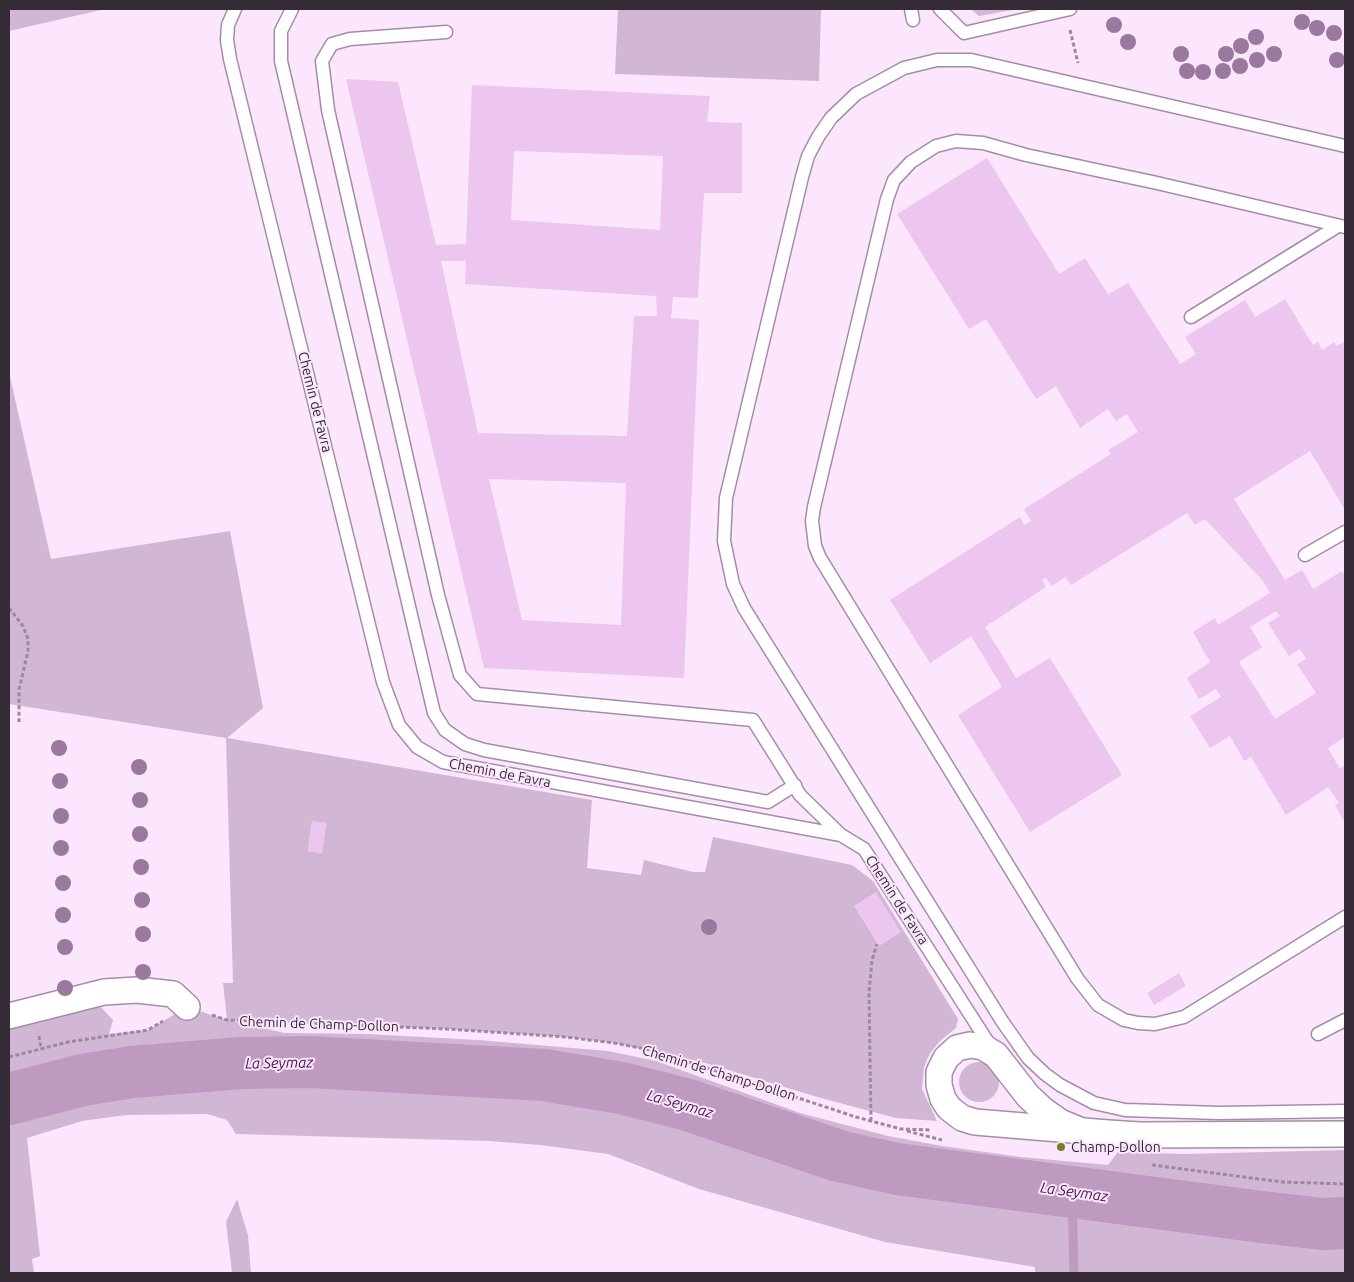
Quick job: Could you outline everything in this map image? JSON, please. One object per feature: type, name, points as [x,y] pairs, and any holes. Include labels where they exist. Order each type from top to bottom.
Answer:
[{"type":"street","points":[[9,1016],[104,992],[137,990],[173,994],[187,1007]]},
{"type":"street","points":[[996,1055],[970,1045],[957,1048],[946,1058],[939,1072],[938,1085],[943,1099],[949,1108],[962,1118],[975,1122],[1171,1136],[1345,1134]]},
{"type":"street","name":"Chemin de Favra","points":[[996,1055],[1038,1106],[1060,1122],[1082,1131]]},
{"type":"lane","name":"Chemin de Favra","points":[[235,9],[228,26],[227,40],[230,60],[383,682],[399,725],[417,747],[443,762],[841,835],[864,849],[996,1055]]},
{"type":"lane","points":[[292,9],[281,31],[281,61],[434,713],[445,730],[465,744],[484,750],[768,802],[794,786]]},
{"type":"lane","points":[[940,9],[964,33],[1070,9]]},
{"type":"lane","points":[[446,32],[350,39],[332,44],[322,61],[330,120],[436,585],[460,675],[477,694],[753,720],[800,795],[841,835]]},
{"type":"lane","points":[[1345,146],[971,60],[937,60],[904,68],[856,94],[831,118],[818,137],[802,177],[726,498],[724,542],[733,584],[744,608],[1007,1028],[1028,1058],[1045,1074],[1060,1085],[1094,1103],[1125,1110],[1210,1113],[1345,1111]]},
{"type":"lane","points":[[1342,226],[1158,182],[1026,155],[983,143],[956,141],[936,146],[911,162],[894,180],[887,199],[812,521],[815,546],[820,558],[1077,978],[1098,1005],[1124,1020],[1138,1023],[1155,1024],[1184,1017],[1345,917]]},
{"type":"lane","points":[[1191,317],[1342,226]]},
{"type":"lane","points":[[1305,555],[1345,532]]},
{"type":"lane","points":[[1318,1034],[1345,1020]]},
{"type":"path","points":[[9,608],[23,626],[28,639],[28,651],[19,690],[19,722]]},
{"type":"path","points":[[871,1121],[869,992],[872,960],[877,944]]},
{"type":"path","points":[[9,1057],[68,1042],[148,1030],[187,1007]]},
{"type":"path","name":"Chemin de Champ-Dollon","points":[[187,1007],[227,1020],[447,1029],[566,1037],[614,1043],[656,1051],[871,1121],[901,1129],[932,1129]]},
{"type":"shaded area","points":[[9,9],[105,9],[9,31]]},
{"type":"shaded area","points":[[618,9],[821,9],[819,81],[615,74]]},
{"type":"shaded area","points":[[971,9],[1018,9],[979,16]]},
{"type":"shaded area","points":[[9,372],[51,559],[230,531],[263,708],[227,738],[592,800],[587,868],[641,875],[644,860],[693,872],[705,872],[713,837],[852,865],[873,881],[958,1019],[956,1028],[940,1041],[930,1053],[924,1067],[922,1089],[937,1121],[896,1118],[821,1098],[702,1062],[614,1043],[566,1037],[447,1029],[231,1021],[285,1033],[367,1034],[478,1040],[608,1051],[656,1061],[800,1113],[888,1136],[1021,1157],[1108,1165],[1118,1152],[1185,1154],[1345,1150],[1345,1273],[1035,1273],[1035,1267],[885,1242],[699,1189],[608,1154],[540,1145],[489,1141],[236,1134],[227,1120],[207,1114],[126,1115],[82,1121],[27,1138],[40,1256],[32,1259],[34,1273],[9,1273],[9,1016],[90,996],[113,1020],[109,1034],[148,1030],[187,1007],[227,1020],[223,983],[233,983],[226,738],[9,704]],"holes":[[[312,822],[326,823],[322,853],[308,851]]]},
{"type":"shaded area","points":[[983,1062],[990,1065],[996,1071],[999,1082],[998,1090],[990,1099],[983,1102],[975,1102],[968,1099],[960,1090],[959,1078],[962,1071],[971,1063]]},
{"type":"shaded area","points":[[237,1199],[248,1235],[251,1273],[232,1273],[226,1222]]},
{"type":"building","points":[[346,79],[398,82],[436,245],[466,244],[472,85],[710,96],[707,122],[742,123],[742,193],[704,193],[698,298],[673,297],[671,318],[699,320],[684,678],[484,668]],"holes":[[[514,151],[663,156],[660,230],[511,220]],[[441,261],[466,261],[465,284],[656,296],[657,316],[634,316],[627,436],[478,433]],[[489,479],[626,483],[621,625],[522,620]]]},
{"type":"building","points":[[987,158],[1059,274],[1085,258],[1108,294],[1128,283],[1180,364],[1196,354],[1185,337],[1245,300],[1255,317],[1285,299],[1313,345],[1318,342],[1322,350],[1334,342],[1337,346],[1345,341],[1345,510],[1310,451],[1234,499],[1285,580],[1302,570],[1313,589],[1342,571],[1345,573],[1345,737],[1328,748],[1340,769],[1345,765],[1345,819],[1343,820],[1335,805],[1339,803],[1328,787],[1286,815],[1251,757],[1244,761],[1230,736],[1210,748],[1190,716],[1221,697],[1216,689],[1199,699],[1187,678],[1210,662],[1193,632],[1215,618],[1218,625],[1270,593],[1263,581],[1205,519],[1195,525],[1187,513],[1071,585],[1065,577],[1052,586],[1046,578],[1042,580],[1046,587],[985,627],[1016,678],[1050,658],[1122,775],[1030,832],[958,715],[1002,687],[971,636],[930,663],[890,600],[1020,517],[1024,525],[1031,521],[1024,509],[1111,454],[1108,450],[1138,432],[1127,414],[1116,421],[1108,409],[1080,428],[1056,386],[1036,399],[986,319],[969,329],[897,214]],"holes":[[[1276,611],[1280,616],[1268,623],[1289,656],[1300,649],[1306,659],[1297,664],[1316,693],[1275,719],[1239,662],[1262,647],[1250,627]]]},
{"type":"building","points":[[312,821],[326,823],[322,853],[308,851]]},
{"type":"building","points":[[876,892],[901,932],[879,946],[854,906]]},
{"type":"building","points":[[1179,973],[1186,986],[1154,1005],[1147,993]]},
{"type":"waterway","name":"La Seymaz","points":[[9,1099],[83,1080],[132,1072],[241,1063],[310,1062],[544,1075],[621,1088],[685,1104],[839,1156],[897,1169],[1262,1217],[1322,1224],[1345,1223]]},
{"type":"waterway","points":[[1072,1192],[1074,1273]]},
{"type":"place","name":"Champ-Dollon","points":[[1061,1147]]}]
